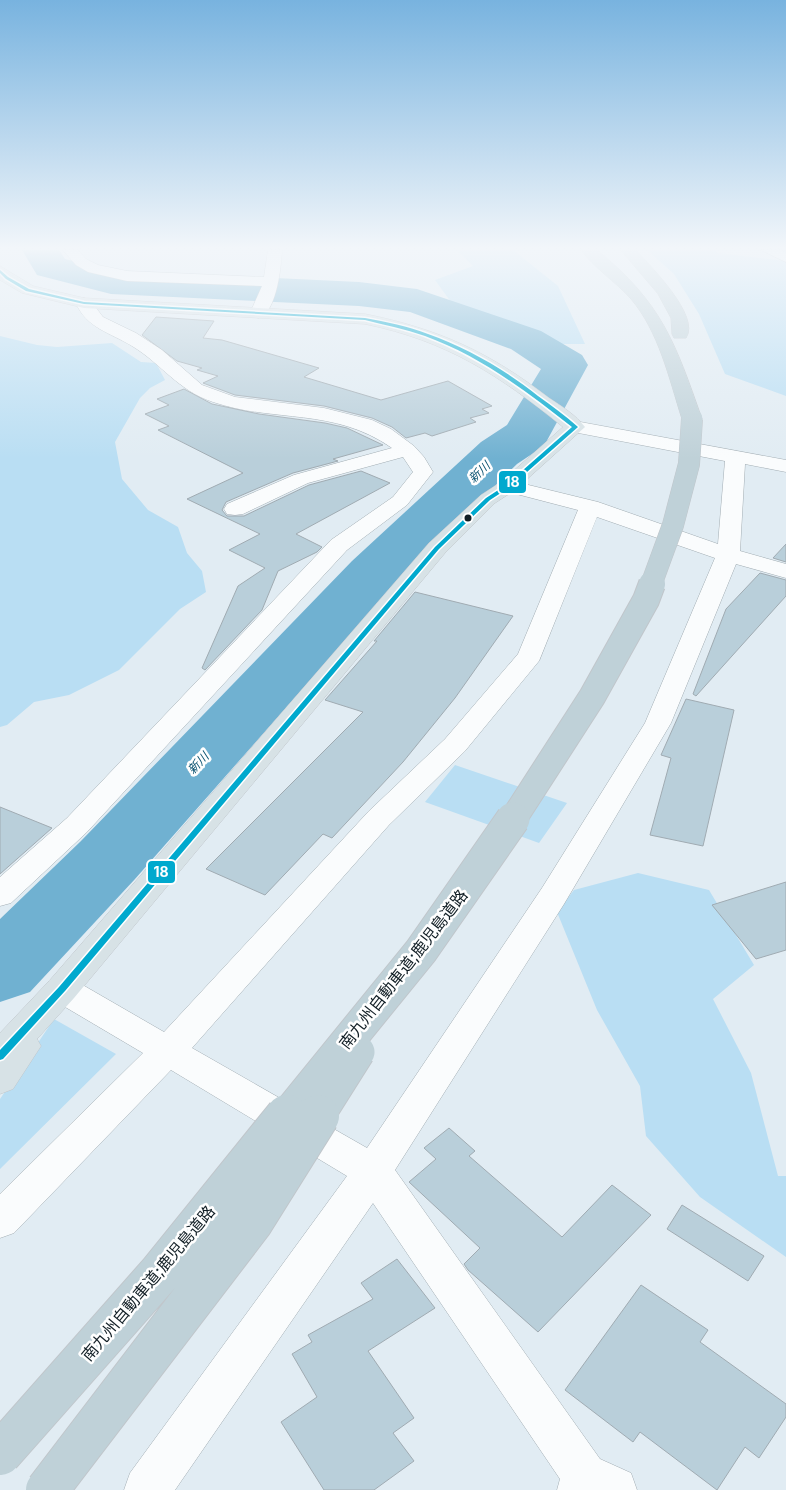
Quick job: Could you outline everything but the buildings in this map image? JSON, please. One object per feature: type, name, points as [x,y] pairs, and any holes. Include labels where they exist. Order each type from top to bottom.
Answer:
[{"type":"highway","name":"南九州自動車道;鹿児島道路","points":[[649,320],[659,330],[689,388]]},
{"type":"highway","name":"南九州自動車道;鹿児島道路","points":[[0,1454],[160,1272],[421,951],[512,821],[592,697],[646,600],[674,525],[689,464],[692,419],[686,348],[669,320]]},
{"type":"highway","points":[[679,320],[686,348]]},
{"type":"highway","points":[[47,1490],[251,1223],[421,951]]},
{"type":"main road","points":[[0,1056],[62,989],[437,548],[488,499],[508,486],[566,419],[515,381],[466,350],[432,336],[394,324],[368,320]]},
{"type":"main road","points":[[0,1079],[62,989]]},
{"type":"street","points":[[0,894],[77,825],[339,545],[400,501],[423,472],[421,466],[407,450],[366,424],[305,410],[236,402],[201,391],[187,384],[156,355],[118,330],[95,320]]},
{"type":"street","points":[[566,419],[786,466]]},
{"type":"street","points":[[235,509],[301,479],[407,450]]},
{"type":"street","points":[[147,1490],[372,1171],[553,896],[658,723],[728,555],[735,456]]},
{"type":"street","points":[[508,486],[590,506],[728,555],[786,571]]},
{"type":"street","points":[[0,1220],[168,1050],[379,818],[455,745],[530,656],[590,506]]},
{"type":"street","points":[[62,989],[372,1171],[593,1485]]},
{"type":"shaded area","points":[[491,320],[574,320],[585,344],[557,344]]},
{"type":"shaded area","points":[[701,320],[786,320],[786,396],[725,374]]},
{"type":"shaded area","points":[[0,336],[37,345],[57,347],[112,343],[141,362],[156,363],[165,380],[150,388],[140,398],[115,442],[122,479],[148,510],[178,527],[187,553],[202,571],[206,592],[180,609],[119,670],[69,695],[34,702],[7,725],[0,727]]},
{"type":"shaded area","points":[[455,765],[567,803],[539,843],[425,802]]},
{"type":"shaded area","points":[[638,873],[709,890],[754,965],[713,999],[751,1073],[778,1176],[786,1176],[786,1257],[700,1197],[646,1136],[640,1086],[597,1010],[557,912],[574,890]]},
{"type":"shaded area","points":[[54,1019],[116,1054],[0,1169],[0,1099]]},
{"type":"waterway","name":"新川","points":[[0,970],[108,860],[373,573],[499,453],[526,435],[566,365],[526,340],[469,320]]},
{"type":"transit line","name":"18","points":[[0,1056],[62,989],[437,548],[488,499],[508,486],[575,427],[526,389],[478,358],[426,334],[367,320]]}]
